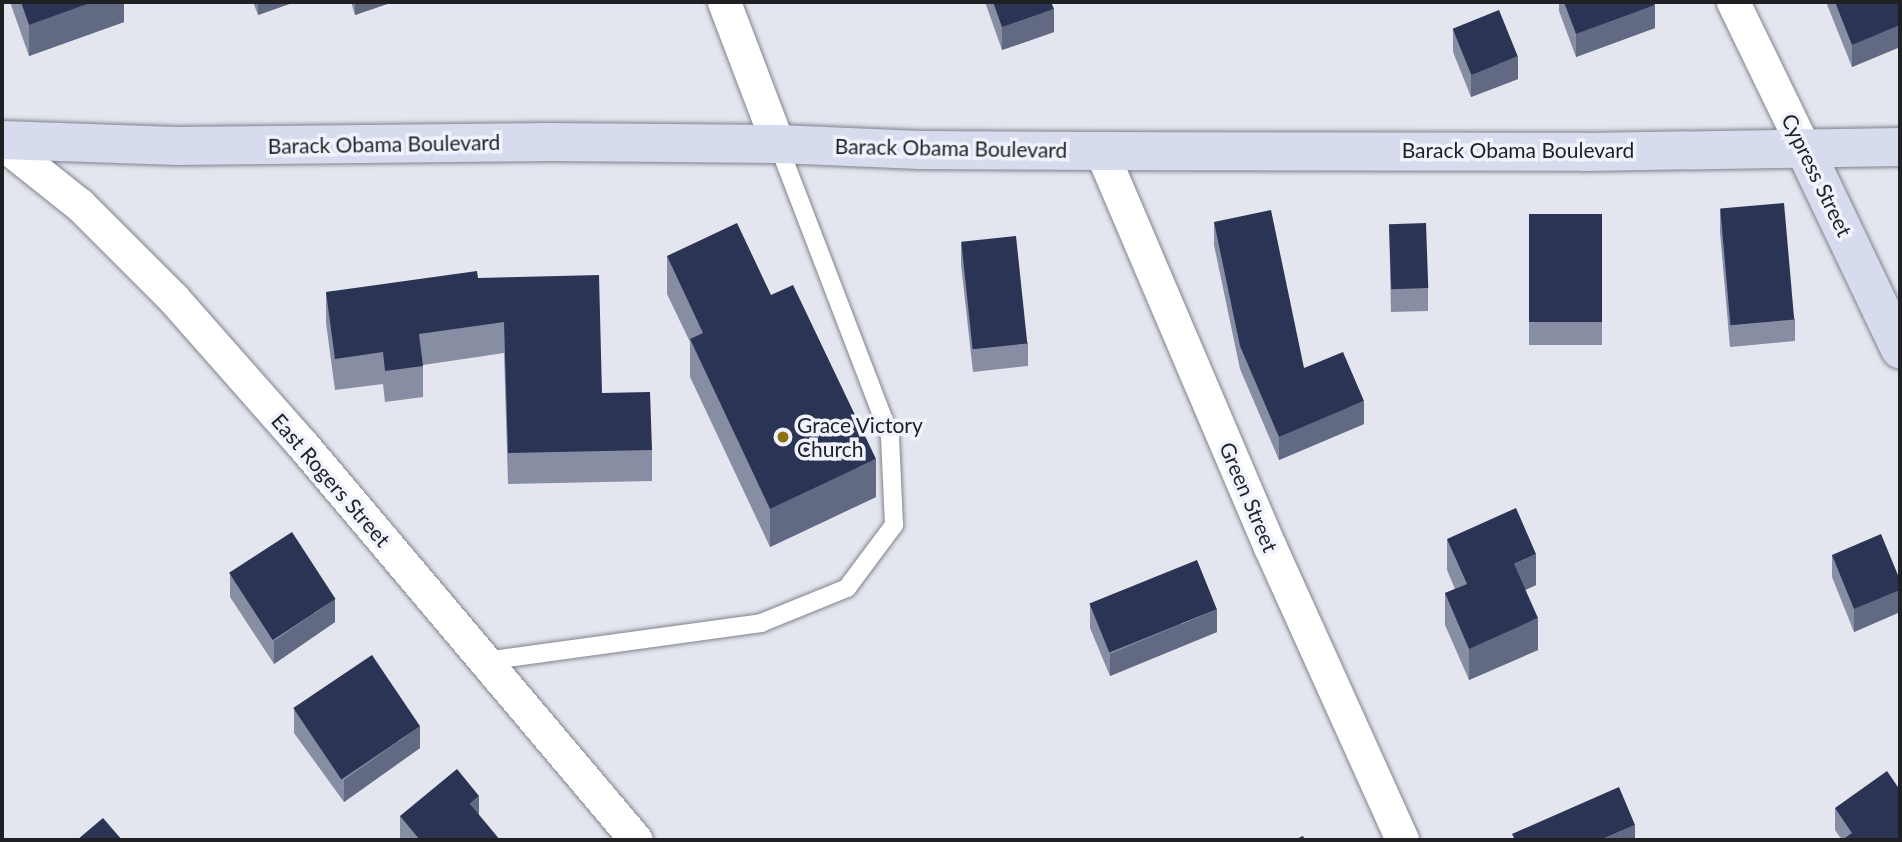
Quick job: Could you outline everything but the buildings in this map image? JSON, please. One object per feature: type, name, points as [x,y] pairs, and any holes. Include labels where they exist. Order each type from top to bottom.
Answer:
[{"type":"main road","name":"Barack Obama Boulevard","points":[[2,142],[177,146],[549,142],[1101,151],[1585,152],[1900,147]]},
{"type":"main road","name":"Cypress Street","points":[[1804,148],[1900,349]]},
{"type":"street","points":[[724,2],[778,144]]},
{"type":"street","name":"Cypress Street","points":[[1733,2],[1804,148]]},
{"type":"street","name":"East Rogers Street","points":[[2,142],[80,205],[173,298],[636,840]]},
{"type":"street","name":"Green Street","points":[[1101,151],[1270,547],[1402,840]]},
{"type":"lane","points":[[485,661],[761,623],[847,588],[894,524],[890,436],[778,144]]},
{"type":"place","name":"Grace Victory Church","points":[[783,437]]}]
